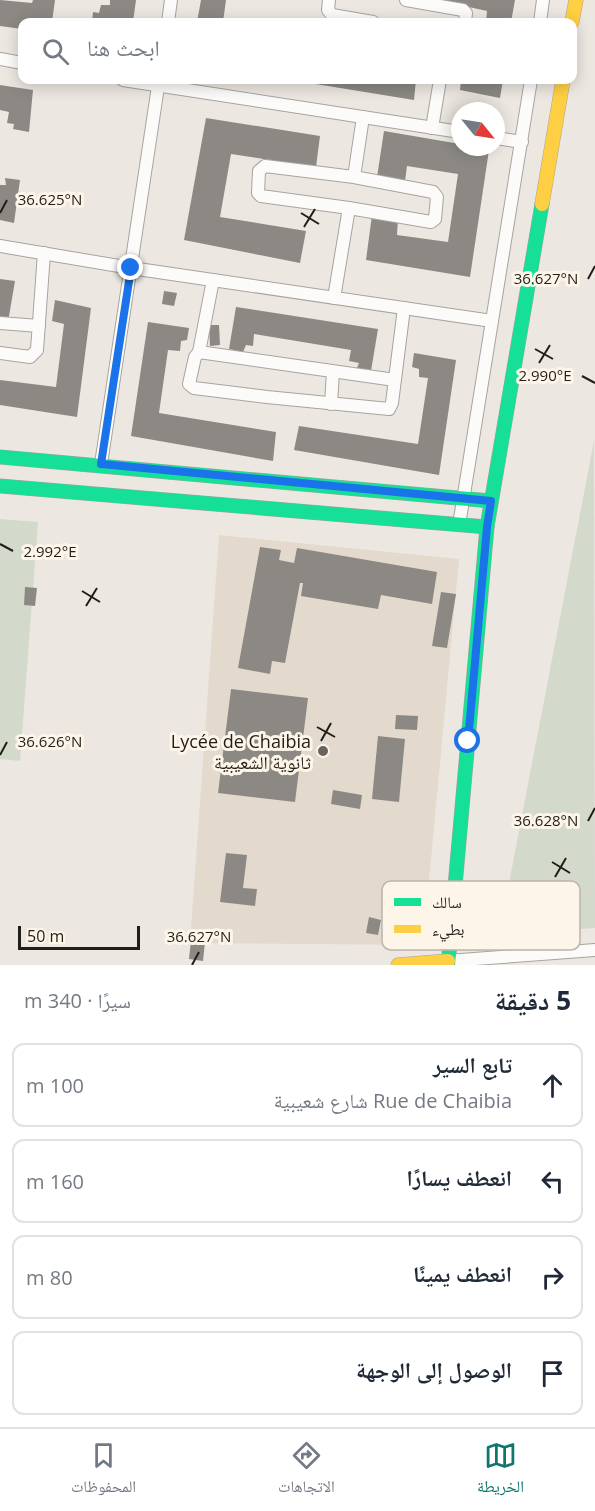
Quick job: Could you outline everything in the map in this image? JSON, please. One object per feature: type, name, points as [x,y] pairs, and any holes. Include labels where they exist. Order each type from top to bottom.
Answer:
[{"type":"street","points":[[169,18],[171,0]]},
{"type":"street","points":[[329,0],[328,10],[332,15],[350,18]]},
{"type":"street","points":[[406,0],[463,10],[466,13],[465,18]]},
{"type":"street","points":[[541,18],[543,0]]},
{"type":"street","points":[[573,18],[576,0]]},
{"type":"street","points":[[0,59],[18,62]]},
{"type":"street","points":[[101,464],[159,84]]},
{"type":"street","points":[[171,84],[451,131]]},
{"type":"street","points":[[432,128],[439,84]]},
{"type":"street","points":[[459,525],[530,84]]},
{"type":"street","points":[[455,881],[487,527],[562,84]]},
{"type":"street","points":[[354,177],[363,117]]},
{"type":"street","points":[[505,139],[522,142]]},
{"type":"street","points":[[265,166],[354,177],[433,192],[437,197],[435,219],[431,222],[349,208],[261,196],[258,193],[259,171],[265,166]]},
{"type":"street","points":[[334,298],[349,208]]},
{"type":"street","points":[[0,246],[131,268],[492,321]]},
{"type":"street","points":[[0,353],[30,357],[38,350],[44,253]]},
{"type":"street","points":[[213,280],[199,352],[195,357],[189,379],[189,384],[194,388],[389,409],[392,403],[405,308]]},
{"type":"street","points":[[0,323],[39,327]]},
{"type":"street","points":[[199,352],[395,380]]},
{"type":"street","points":[[331,404],[333,372]]},
{"type":"street","points":[[0,457],[101,464],[491,501]]},
{"type":"street","points":[[0,486],[487,527]]},
{"type":"street","points":[[398,965],[448,963],[595,950]]},
{"type":"shaded area","points":[[594,441],[595,928],[580,929],[580,881],[509,881]]},
{"type":"shaded area","points":[[0,519],[38,522],[20,761],[0,759]]},
{"type":"shaded area","name":"Lycée de Chaibia ثانوية الشعيبية","points":[[219,535],[459,559],[429,881],[382,881],[382,945],[190,943]]},
{"type":"building","points":[[0,0],[32,3],[33,0],[55,0],[53,18],[18,18],[18,28],[0,26]]},
{"type":"building","points":[[110,0],[136,0],[134,18],[92,18],[93,12],[99,13],[101,5],[110,5]]},
{"type":"building","points":[[201,0],[226,0],[224,18],[198,18]]},
{"type":"building","points":[[437,0],[515,0],[512,18],[486,18],[487,11]]},
{"type":"building","points":[[316,84],[416,84],[414,100]]},
{"type":"building","points":[[461,84],[502,84],[500,98],[460,90]]},
{"type":"building","points":[[0,85],[33,90],[29,132],[13,129],[14,124],[7,123],[9,112],[0,110]]},
{"type":"building","points":[[206,118],[320,136],[316,167],[231,154],[220,217],[306,231],[300,263],[184,240]]},
{"type":"building","points":[[384,131],[451,142],[451,156],[488,156],[470,277],[366,260],[372,215],[398,219],[397,235],[448,242],[458,174],[407,166],[405,181],[377,177]]},
{"type":"building","points":[[5,178],[20,180],[14,223],[0,220],[0,185],[6,185]]},
{"type":"building","points":[[0,279],[15,281],[8,322],[0,321]]},
{"type":"building","points":[[164,291],[177,293],[174,306],[162,304]]},
{"type":"building","points":[[55,300],[91,308],[77,417],[0,405],[0,380],[56,387],[64,324],[52,321]]},
{"type":"building","points":[[236,307],[378,329],[371,371],[357,368],[359,363],[349,361],[351,350],[254,334],[253,346],[246,345],[243,352],[229,349]]},
{"type":"building","points":[[148,322],[189,328],[187,340],[181,341],[180,351],[168,350],[159,413],[276,432],[273,461],[131,436]]},
{"type":"building","points":[[209,325],[219,325],[220,345],[210,346]]},
{"type":"building","points":[[414,353],[456,360],[439,475],[294,450],[299,426],[418,444],[428,378],[419,377],[419,369],[412,367]]},
{"type":"building","points":[[260,547],[281,550],[279,560],[294,563],[297,548],[437,572],[432,604],[381,595],[378,609],[301,596],[303,583],[300,583],[285,663],[272,661],[270,674],[238,668]]},
{"type":"building","points":[[25,587],[37,588],[35,606],[24,605]]},
{"type":"building","points":[[441,592],[456,594],[447,648],[432,646]]},
{"type":"building","points":[[231,689],[308,698],[295,802],[218,793]]},
{"type":"building","points":[[396,715],[418,716],[417,730],[395,729]]},
{"type":"building","points":[[378,736],[405,739],[399,802],[372,799]]},
{"type":"building","points":[[333,790],[362,795],[360,809],[331,804]]},
{"type":"building","points":[[226,853],[247,855],[243,888],[257,889],[255,906],[220,902]]},
{"type":"building","points":[[369,917],[381,920],[378,935],[366,933]]},
{"type":"building","points":[[191,940],[205,942],[203,961],[189,959]]},
{"type":"traffic: fast","points":[[455,881],[487,527],[542,204]]},
{"type":"traffic: fast","points":[[0,457],[491,501]]},
{"type":"traffic: fast","points":[[0,486],[487,527]]},
{"type":"traffic: fast","points":[[448,965],[449,950]]},
{"type":"traffic: slow","points":[[573,18],[576,0]]},
{"type":"traffic: slow","points":[[542,204],[562,84]]},
{"type":"traffic: slow","points":[[398,965],[448,961]]},
{"type":"place","name":"Lycée de Chaibia ثانوية الشعيبية","points":[[323,751]]},
{"type":"route","points":[[131,268],[101,464],[491,501],[468,741]]}]
